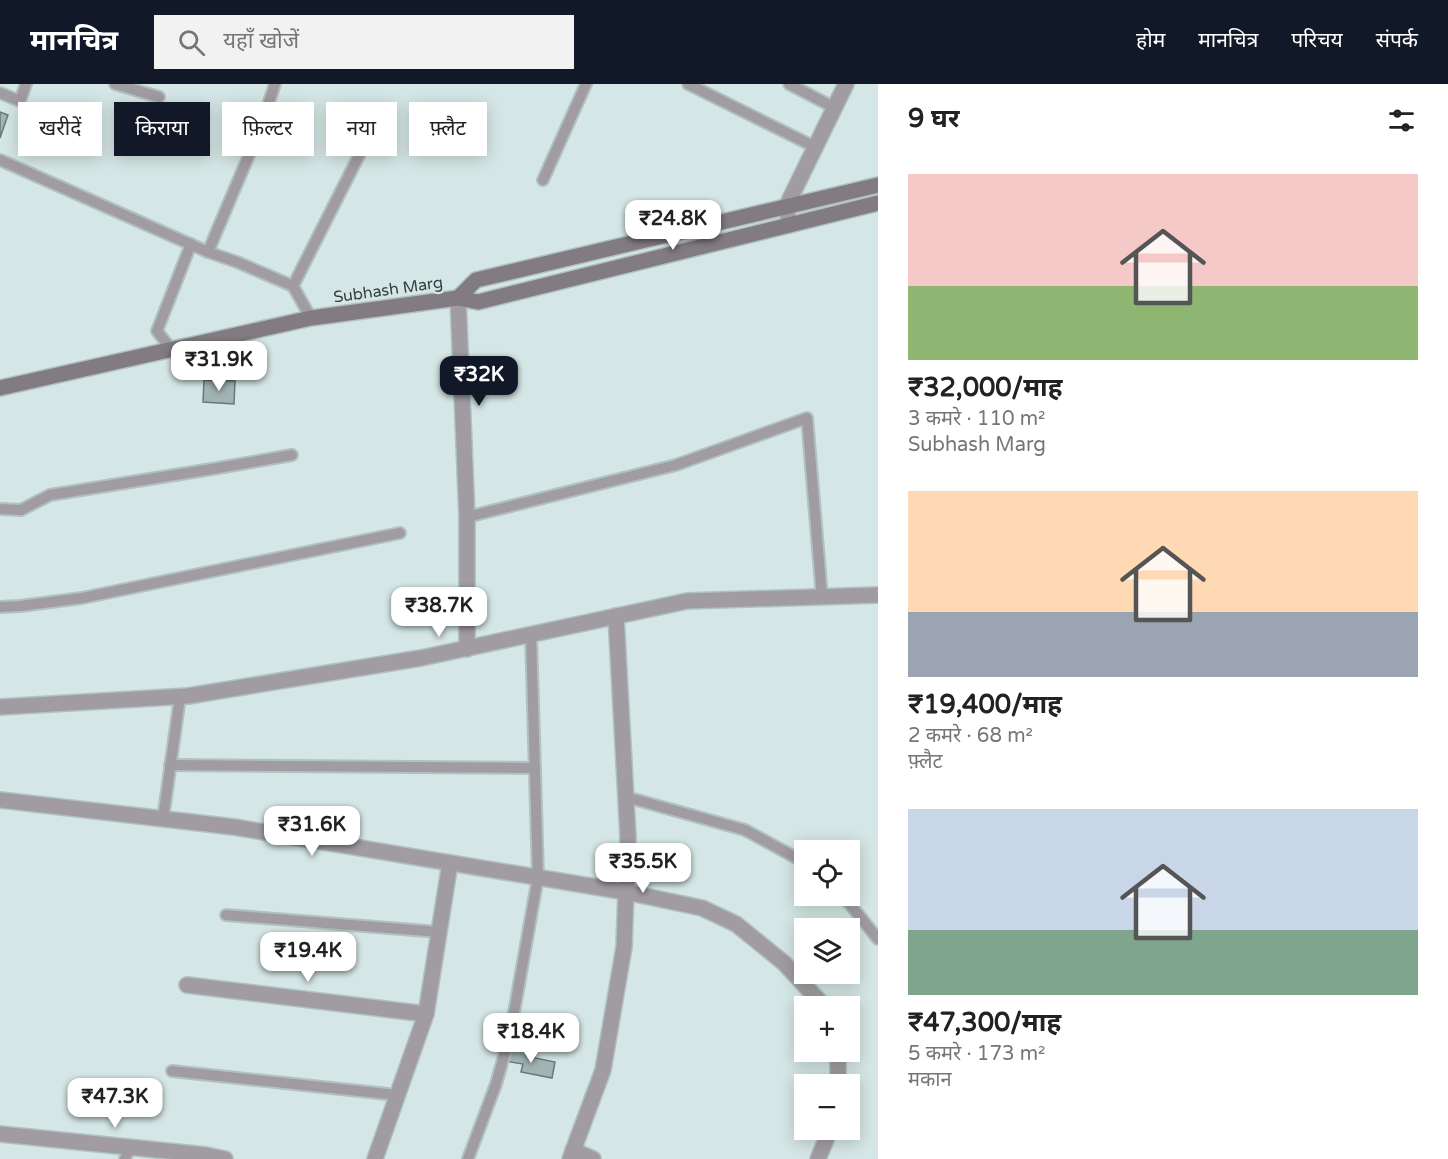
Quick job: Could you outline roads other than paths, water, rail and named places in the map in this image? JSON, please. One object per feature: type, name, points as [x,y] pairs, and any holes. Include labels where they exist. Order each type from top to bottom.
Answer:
[{"type":"main road","name":"Subhash Marg","points":[[0,388],[311,318],[458,298],[476,280],[878,185]]},
{"type":"main road","points":[[458,298],[478,302],[878,203]]},
{"type":"street","points":[[790,225],[786,207],[846,84]]},
{"type":"street","points":[[458,298],[467,517],[467,649]]},
{"type":"street","points":[[0,707],[180,697],[421,658],[687,601],[878,595]]},
{"type":"street","points":[[593,1159],[572,1154],[603,1070],[624,947],[628,837],[616,616]]},
{"type":"street","points":[[0,800],[234,827],[626,892],[702,908],[736,924],[784,963],[815,996]]},
{"type":"street","points":[[375,1159],[426,1014],[450,863]]},
{"type":"street","points":[[187,985],[426,1014]]},
{"type":"street","points":[[0,1134],[127,1153],[225,1159]]},
{"type":"street","points":[[818,1159],[826,1140]]},
{"type":"lane","points":[[0,93],[20,101],[26,84]]},
{"type":"lane","points":[[115,84],[159,97]]},
{"type":"lane","points":[[208,252],[260,129],[275,84]]},
{"type":"lane","points":[[543,180],[586,84]]},
{"type":"lane","points":[[688,84],[815,147]]},
{"type":"lane","points":[[789,84],[835,108]]},
{"type":"lane","points":[[293,286],[359,156]]},
{"type":"lane","points":[[0,160],[208,252],[293,286],[311,318]]},
{"type":"lane","points":[[172,350],[157,331],[191,244]]},
{"type":"lane","points":[[467,517],[676,465],[807,418],[822,597]]},
{"type":"lane","points":[[0,509],[21,510],[50,495],[292,455]]},
{"type":"lane","points":[[0,607],[82,598],[400,533]]},
{"type":"lane","points":[[468,1159],[496,1084],[510,1035],[538,877],[531,635]]},
{"type":"lane","points":[[163,819],[180,697]]},
{"type":"lane","points":[[170,765],[535,768]]},
{"type":"lane","points":[[626,797],[746,830],[794,856]]},
{"type":"lane","points":[[851,906],[878,939]]},
{"type":"lane","points":[[226,915],[439,932]]},
{"type":"lane","points":[[172,1071],[397,1095]]}]
